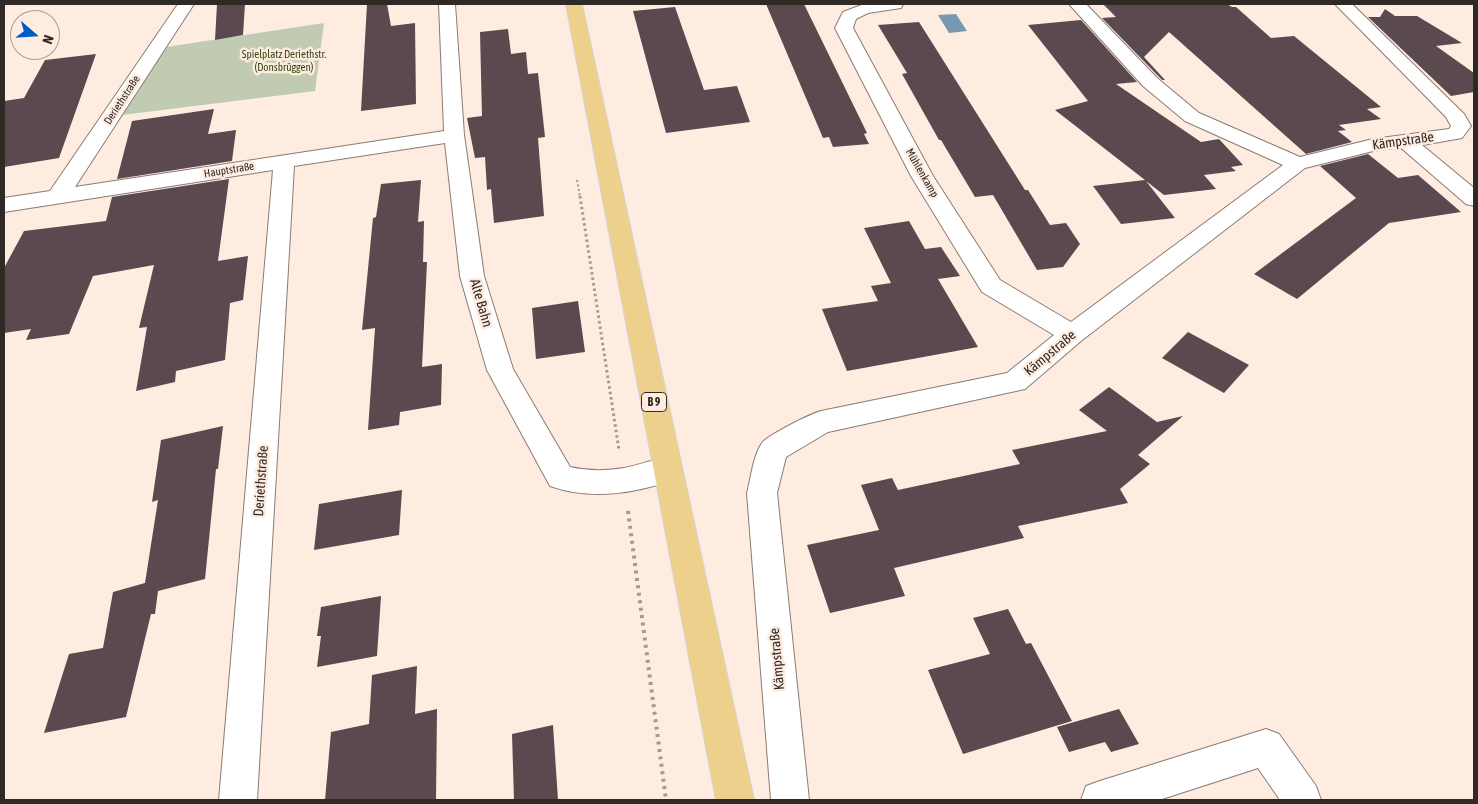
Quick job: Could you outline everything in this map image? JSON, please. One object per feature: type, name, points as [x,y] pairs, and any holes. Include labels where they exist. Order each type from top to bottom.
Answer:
[{"type":"main road","name":"B 9","points":[[574,4],[735,800]]},
{"type":"street","name":"Deriethstraße","points":[[58,196],[186,4]]},
{"type":"street","name":"Alte Bahn","points":[[447,4],[454,135],[472,276],[500,370],[560,477],[583,483],[624,482],[667,470]]},
{"type":"street","name":"Mühlenkamp","points":[[896,4],[864,9],[849,16],[844,28],[922,176],[991,286],[1072,334]]},
{"type":"street","points":[[1076,4],[1150,82],[1192,117],[1298,164]]},
{"type":"street","name":"Kämpstraße","points":[[790,800],[762,493],[773,450],[821,422],[1015,382],[1072,334],[1298,164],[1373,145],[1455,134],[1461,126],[1454,114],[1343,4]]},
{"type":"street","name":"Hauptstraße","points":[[4,204],[454,135]]},
{"type":"street","points":[[1405,141],[1474,198]]},
{"type":"street","name":"Deriethstraße","points":[[238,800],[284,162]]},
{"type":"street","points":[[1100,800],[1266,747],[1302,800]]},
{"type":"path","points":[[577,179],[624,482],[666,800]]},
{"type":"green space","name":"Spielplatz Deriethstr. (Donsbrüggen)","points":[[324,23],[315,91],[122,115],[166,47]]},
{"type":"water","points":[[956,14],[967,31],[949,33],[938,15]]},
{"type":"building","points":[[217,4],[245,4],[243,35],[215,40]]},
{"type":"building","points":[[367,4],[387,4],[391,26],[415,23],[416,104],[361,111]]},
{"type":"building","points":[[766,4],[804,4],[867,133],[864,134],[869,144],[833,147],[829,137],[823,138]]},
{"type":"building","points":[[1103,4],[1227,4],[1236,7],[1271,38],[1294,36],[1381,107],[1367,109],[1381,119],[1339,125],[1346,130],[1338,131],[1352,142],[1306,154],[1169,32],[1144,57],[1165,80],[1162,80],[1102,18],[1116,17]]},
{"type":"building","points":[[675,7],[704,90],[737,86],[750,122],[666,133],[633,11]]},
{"type":"building","points":[[1385,9],[1395,16],[1417,16],[1462,43],[1436,46],[1474,73],[1474,92],[1451,96],[1368,17],[1380,17]]},
{"type":"building","points":[[1081,20],[1137,82],[1116,84],[1201,142],[1219,139],[1243,165],[1231,167],[1236,171],[1204,175],[1216,189],[1164,195],[1146,181],[1175,218],[1121,224],[1093,186],[1145,180],[1055,110],[1088,101],[1028,25]]},
{"type":"building","points":[[919,22],[1025,190],[1028,190],[1050,225],[1066,223],[1080,244],[1063,267],[1037,270],[993,195],[975,197],[941,140],[939,140],[902,74],[907,73],[878,25]]},
{"type":"building","points":[[508,29],[511,54],[526,52],[528,74],[538,73],[545,137],[538,138],[544,216],[494,223],[491,189],[487,190],[485,157],[475,158],[467,118],[482,116],[480,32]]},
{"type":"building","points":[[96,54],[59,158],[4,167],[4,101],[24,98],[45,60],[60,60],[60,58]]},
{"type":"building","points":[[214,109],[208,134],[236,130],[232,161],[117,179],[132,121]]},
{"type":"building","points":[[1368,154],[1398,178],[1418,175],[1461,212],[1389,223],[1297,299],[1254,274],[1356,198],[1320,166]]},
{"type":"building","points":[[229,179],[218,261],[248,256],[243,300],[230,303],[225,360],[176,371],[175,382],[136,391],[147,327],[139,328],[154,265],[93,276],[69,334],[26,340],[31,329],[4,333],[4,268],[24,231],[106,221],[112,197]]},
{"type":"building","points":[[421,180],[418,222],[424,221],[423,262],[427,262],[422,367],[442,364],[441,405],[400,412],[399,425],[368,430],[375,328],[362,330],[373,218],[376,217],[381,184]]},
{"type":"building","points":[[909,221],[925,249],[941,247],[960,276],[938,279],[978,347],[847,371],[822,309],[878,301],[871,286],[891,283],[864,228]]},
{"type":"building","points":[[578,301],[585,352],[536,359],[532,308]]},
{"type":"building","points":[[1188,332],[1249,365],[1224,393],[1162,358]]},
{"type":"building","points":[[1109,387],[1157,422],[1183,416],[1138,455],[1150,464],[1120,489],[1128,503],[1018,526],[1024,538],[894,568],[905,596],[830,613],[807,545],[879,530],[861,485],[892,478],[898,490],[1020,464],[1012,450],[1107,431],[1079,410]]},
{"type":"building","points":[[223,426],[218,469],[216,469],[205,579],[158,591],[155,614],[151,614],[126,717],[44,733],[69,654],[103,648],[113,592],[145,583],[158,500],[152,502],[161,440]]},
{"type":"building","points":[[402,490],[399,535],[314,550],[319,504]]},
{"type":"building","points":[[381,596],[377,656],[317,667],[321,636],[317,636],[321,607]]},
{"type":"building","points":[[1008,609],[1026,644],[1031,643],[1072,721],[963,754],[928,670],[990,654],[973,618]]},
{"type":"building","points":[[417,666],[415,714],[437,709],[436,800],[325,800],[331,732],[369,724],[372,675]]},
{"type":"building","points":[[1119,709],[1139,744],[1111,752],[1105,742],[1069,752],[1057,727]]},
{"type":"building","points":[[553,725],[558,800],[514,800],[512,734]]}]
